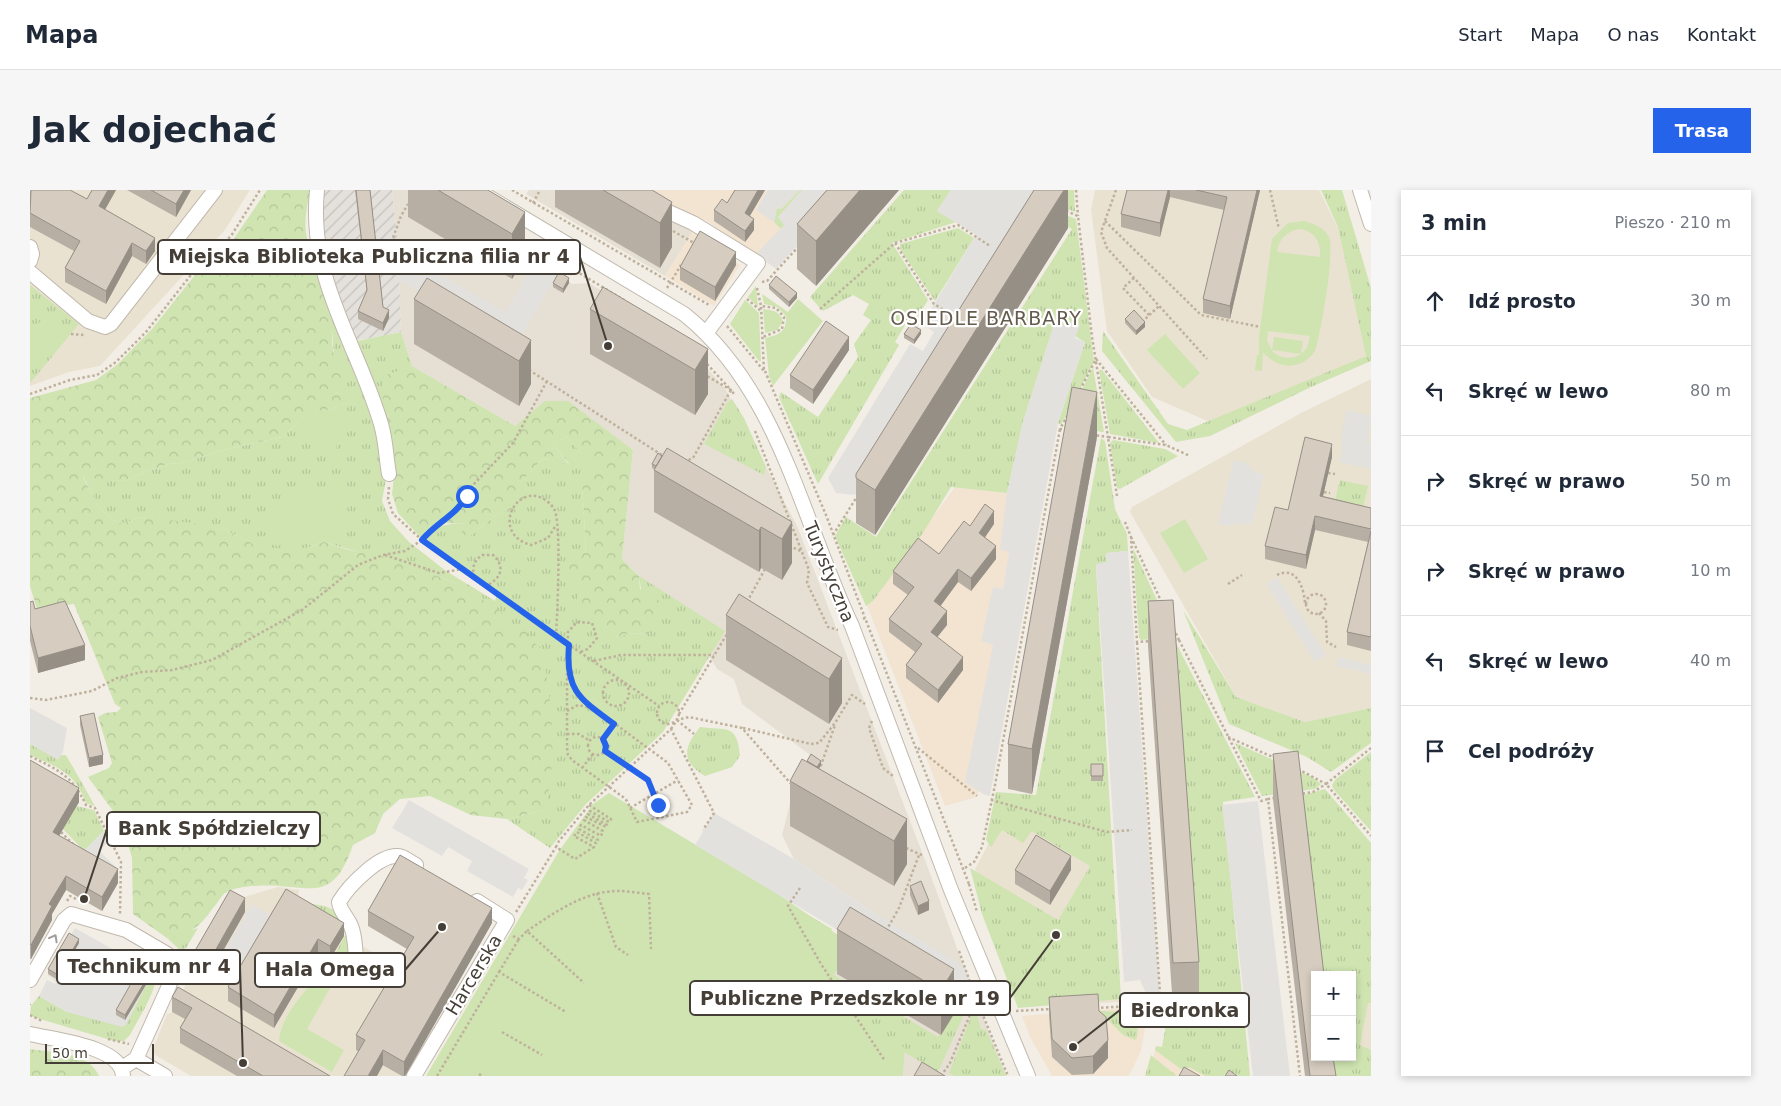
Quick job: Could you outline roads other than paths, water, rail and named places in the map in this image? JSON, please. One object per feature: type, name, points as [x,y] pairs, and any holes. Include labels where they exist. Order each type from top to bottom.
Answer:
[{"type":"street","points":[[30,272],[88,321],[105,327],[111,324],[215,190]]},
{"type":"street","points":[[317,190],[318,254],[336,312],[381,422],[389,474]]},
{"type":"street","name":"Turystyczna","points":[[477,190],[684,314],[707,332],[740,374],[778,443],[838,598],[852,626],[952,890],[1028,1076]]},
{"type":"street","points":[[631,190],[649,203],[693,223],[758,263],[707,332]]},
{"type":"street","points":[[1360,190],[1371,224]]},
{"type":"street","points":[[30,247],[32,254],[30,261]]},
{"type":"street","points":[[356,958],[352,929],[347,916],[340,910],[339,902],[348,888],[374,866],[391,856],[401,856],[426,872]]},
{"type":"street","name":"Harcerska","points":[[414,1076],[504,924],[468,896]]},
{"type":"street","points":[[30,980],[64,920],[71,914],[126,930],[167,954],[172,961],[173,970],[168,986],[136,1059],[123,1072],[114,1058],[100,1050],[30,1034]]},
{"type":"street","points":[[136,1059],[165,1076]]},
{"type":"place","name":"Miejska Biblioteka Publiczna filia nr 4","points":[[608,346]]},
{"type":"place","name":"Bank Spółdzielczy","points":[[84,899]]},
{"type":"place","name":"Hala Omega","points":[[442,927]]},
{"type":"place","name":"Publiczne Przedszkole nr 19","points":[[1056,935]]},
{"type":"place","name":"Biedronka","points":[[1073,1047]]},
{"type":"place","name":"Technikum nr 4","points":[[243,1063]]},
{"type":"district","name":"OSIEDLE BARBARY","points":[[986,318]]}]
